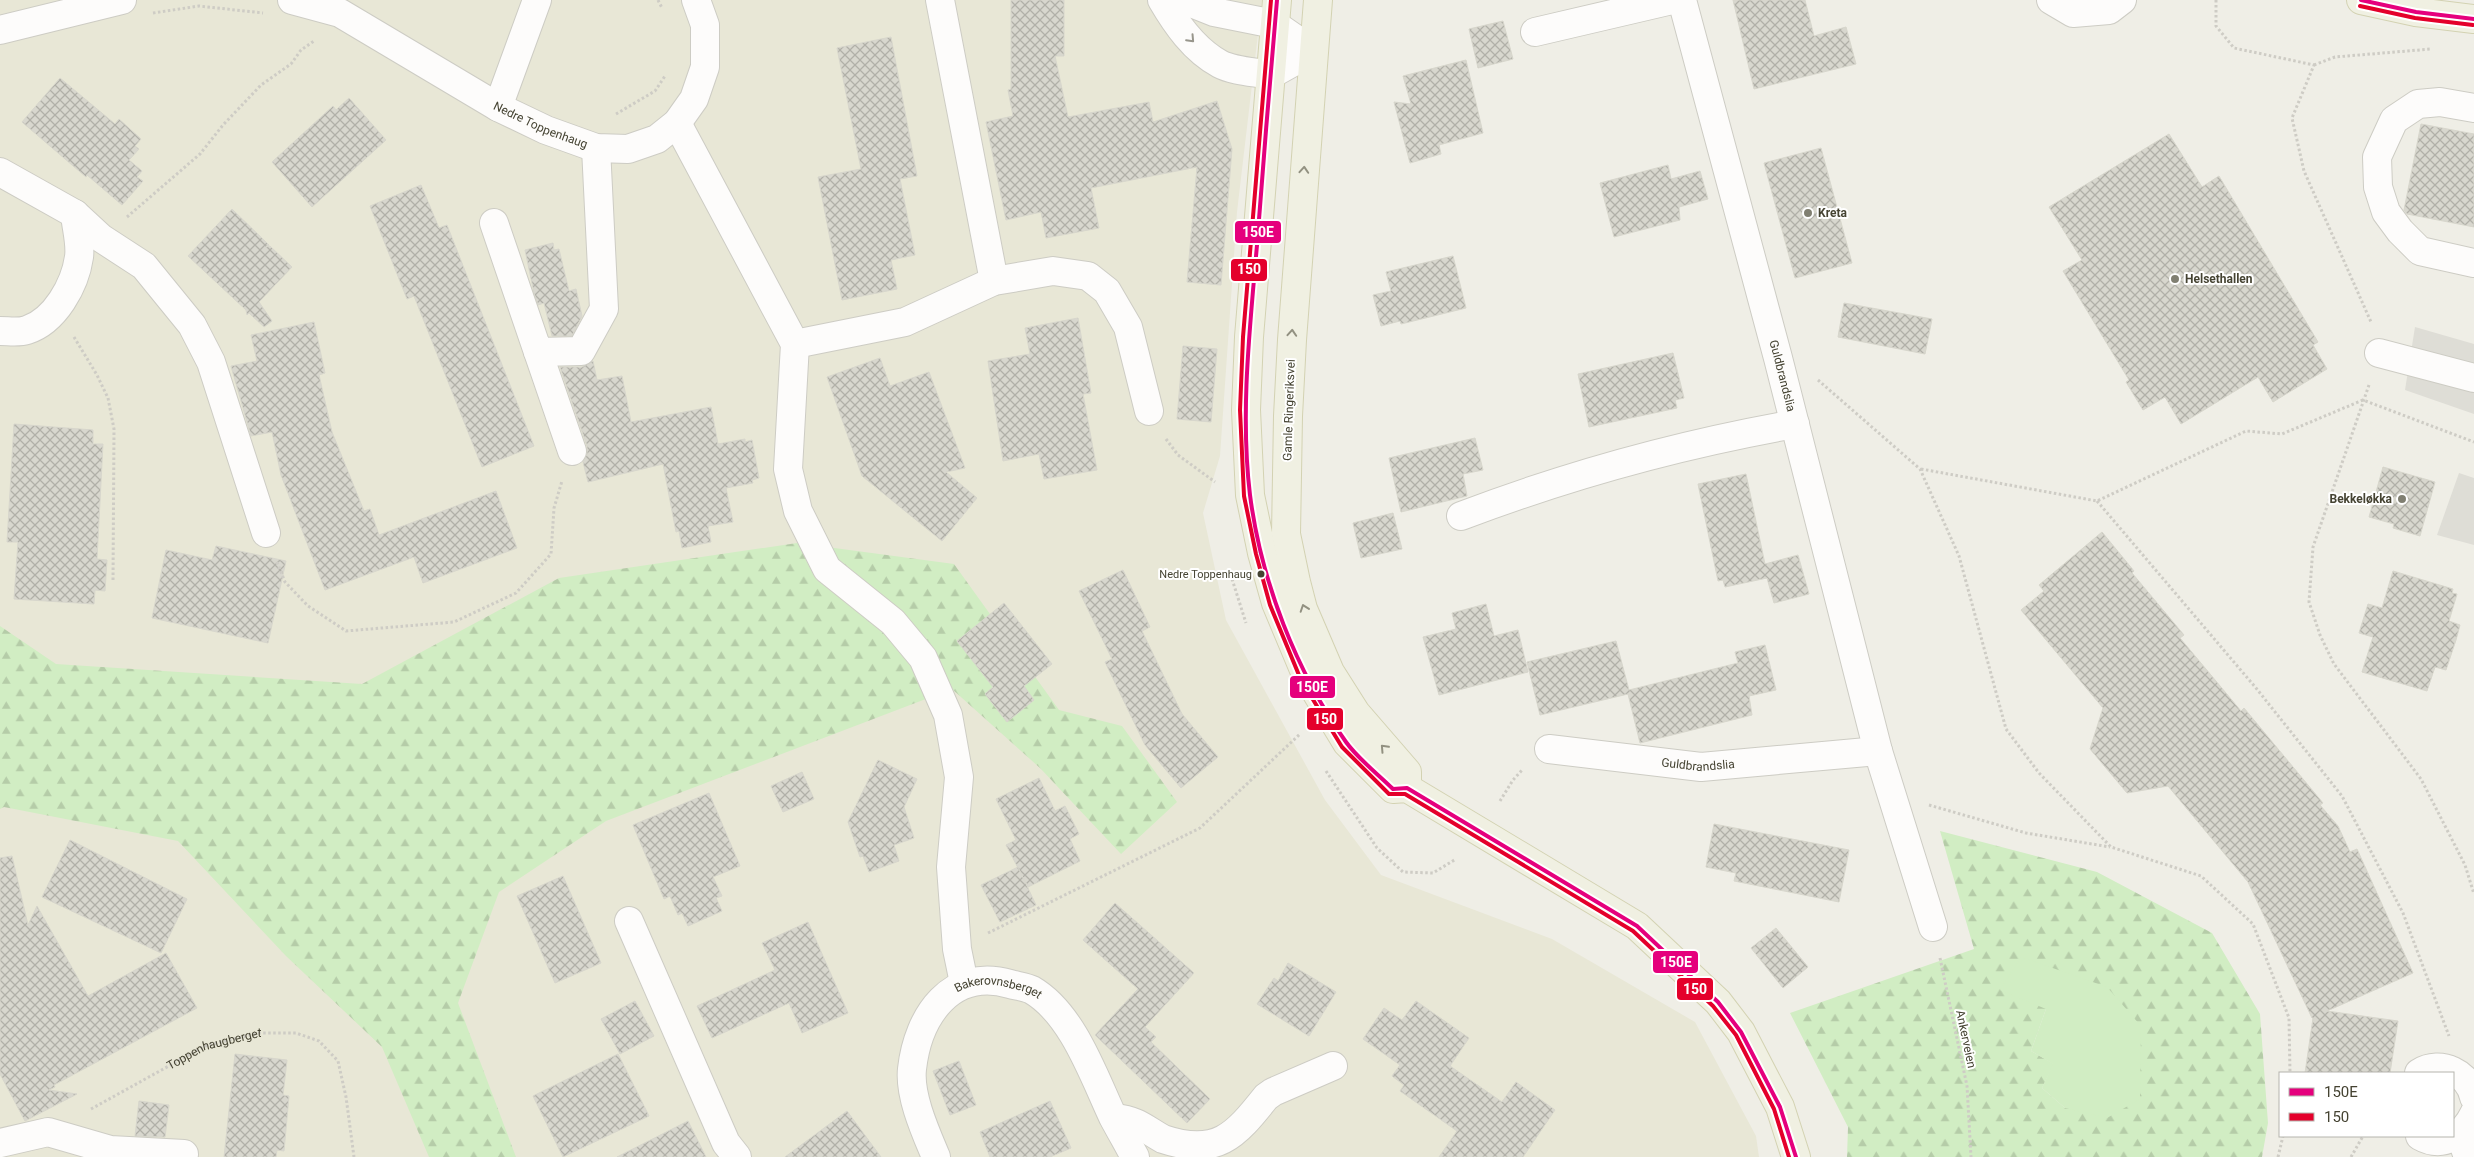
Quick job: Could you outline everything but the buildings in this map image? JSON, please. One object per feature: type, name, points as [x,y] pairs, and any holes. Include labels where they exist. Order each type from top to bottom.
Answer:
[{"type":"main road","name":"Gamle Ringeriksvei","points":[[1318,0],[1292,340],[1288,416],[1286,534],[1303,609],[1330,672],[1356,713],[1406,772],[1407,788]]},
{"type":"main road","points":[[2361,0],[2416,12],[2474,19]]},
{"type":"main road","points":[[1276,12],[1249,337],[1246,410],[1248,473],[1257,533],[1276,603],[1297,654],[1320,701],[1347,743],[1364,763],[1393,789],[1407,788],[1637,926],[1718,1002],[1741,1032],[1759,1063],[1780,1106],[1796,1157]]},
{"type":"street","points":[[0,30],[122,0]]},
{"type":"street","name":"Nedre Toppenhaug","points":[[292,0],[341,7],[498,107],[546,130],[589,146],[628,149],[657,139],[677,123],[694,99],[706,67],[705,25],[696,0]]},
{"type":"street","points":[[498,107],[537,0]]},
{"type":"street","points":[[940,0],[994,281]]},
{"type":"street","points":[[1162,0],[1173,19],[1192,42],[1221,65],[1270,75],[1313,51],[1276,12],[1214,12],[1184,0]]},
{"type":"street","points":[[1535,32],[1672,0]]},
{"type":"street","name":"Guldbrandslia","points":[[1682,0],[1778,358],[1878,751],[1933,926]]},
{"type":"street","points":[[2051,0],[2072,13],[2110,10],[2122,0]]},
{"type":"street","points":[[2474,108],[2440,102],[2418,104],[2394,120],[2377,157],[2378,187],[2386,212],[2400,231],[2420,251],[2474,263]]},
{"type":"street","points":[[677,123],[795,344],[788,469],[798,511],[827,568],[893,622],[923,658],[948,715],[959,777],[951,867],[957,949],[964,983]]},
{"type":"street","points":[[538,352],[580,350],[604,309],[589,146]]},
{"type":"street","points":[[0,172],[75,214],[101,238],[144,266],[192,325],[211,362],[266,533]]},
{"type":"street","points":[[0,332],[28,330],[40,324],[56,309],[71,283],[80,256],[75,214]]},
{"type":"street","points":[[494,223],[572,451]]},
{"type":"street","points":[[795,344],[905,322],[994,281],[1053,271],[1088,276],[1107,291],[1128,327],[1149,411]]},
{"type":"street","points":[[2379,353],[2474,378]]},
{"type":"street","points":[[1461,516],[1517,494],[1573,477],[1737,434],[1795,424]]},
{"type":"street","name":"Guldbrandslia","points":[[1549,750],[1701,768],[1878,751]]},
{"type":"street","points":[[629,921],[726,1142],[737,1157]]},
{"type":"street","name":"Bakerovnsberget","points":[[936,1157],[918,1114],[912,1071],[921,1033],[935,1004],[964,983],[998,980],[1032,990],[1052,1007],[1078,1041],[1114,1118],[1135,1157]]},
{"type":"street","points":[[1114,1118],[1134,1120],[1180,1148],[1199,1152],[1217,1149],[1232,1140],[1273,1092],[1333,1066]]},
{"type":"street","points":[[2422,1072],[2434,1068],[2447,1068],[2451,1072]]},
{"type":"street","points":[[2454,1074],[2467,1086]]},
{"type":"street","points":[[1,1140],[48,1132],[110,1150],[184,1154]]},
{"type":"street","points":[[2423,1137],[2436,1141],[2467,1135]]},
{"type":"path","points":[[658,0],[667,16]]},
{"type":"path","points":[[2216,0],[2216,26],[2234,48],[2314,65],[2335,57],[2437,49]]},
{"type":"path","points":[[146,14],[174,8],[198,6],[240,9],[266,14]]},
{"type":"path","points":[[101,238],[178,175],[200,154],[223,124],[260,85],[291,64],[301,50],[317,39]]},
{"type":"path","points":[[2314,65],[2292,118],[2304,172],[2370,318],[2379,353]]},
{"type":"path","points":[[589,146],[592,124],[618,113],[655,91],[670,69]]},
{"type":"path","points":[[56,309],[97,375],[108,398],[114,429],[113,582]]},
{"type":"path","points":[[1778,358],[1816,378],[1920,468],[1959,556],[2006,729],[2038,774],[2112,847]]},
{"type":"path","points":[[1920,468],[2097,501],[2246,432],[2282,434],[2363,400],[2474,442]]},
{"type":"path","points":[[2363,400],[2313,547],[2310,602],[2320,635],[2334,664],[2421,779],[2465,865],[2474,894]]},
{"type":"path","points":[[266,533],[285,582],[308,606],[346,631],[454,622],[516,593],[551,554],[554,508],[572,451]]},
{"type":"path","points":[[2097,501],[2256,688],[2342,796],[2403,913],[2467,1086]]},
{"type":"path","points":[[957,949],[1200,828],[1300,734],[1306,742]]},
{"type":"path","points":[[1500,801],[1513,780],[1532,760],[1549,750]]},
{"type":"path","points":[[1322,766],[1378,848],[1403,872],[1433,873],[1456,859]]},
{"type":"path","points":[[1893,794],[2026,833],[2112,847],[2201,876],[2253,924],[2289,1018],[2290,1072]]},
{"type":"path","name":"Ankerveien","points":[[1933,926],[1967,1086],[1971,1157]]},
{"type":"path","name":"Toppenhaugberget","points":[[48,1132],[204,1046],[259,1033],[296,1033],[319,1041],[338,1061],[346,1097],[354,1157]]},
{"type":"path","points":[[2278,1157],[2283,1137]]},
{"type":"path","points":[[2351,1157],[2362,1137]]},
{"type":"shaded area","points":[[0,0],[1262,0],[1237,212],[1220,456],[1203,513],[1226,620],[1325,800],[1381,875],[1552,939],[1695,1022],[1756,1136],[1759,1157],[0,1157]]},
{"type":"shaded area","points":[[2415,327],[2474,344],[2474,414],[2405,390]]},
{"type":"shaded area","points":[[2459,473],[2474,478],[2474,545],[2437,535]]},
{"type":"green space","points":[[797,543],[954,564],[1059,710],[1122,726],[1177,802],[1121,854],[1040,768],[952,689],[606,821],[499,892],[458,1003],[516,1157],[429,1157],[382,1047],[286,956],[178,841],[4,807],[0,809],[0,626],[56,664],[362,684],[559,578]]},
{"type":"green space","points":[[1940,831],[2097,872],[2212,933],[2260,1014],[2268,1123],[2262,1157],[1847,1157],[1848,1127],[1790,1013],[1974,949]],"holes":[[[2046,1009],[2065,1108],[2042,1088],[2054,1064],[2031,1051]]]},
{"type":"green space","points":[[2021,957],[2107,987],[2141,1026],[2140,1099],[2107,1118],[2065,1108],[2042,1088],[2053,1064],[2031,1051],[2046,1009],[2000,990]]},
{"type":"transit line","name":"150","points":[[1271,0],[1243,337],[1240,410],[1244,496],[1256,554],[1270,605],[1301,680],[1342,747],[1389,794],[1405,794],[1633,931],[1713,1006],[1736,1035],[1774,1109],[1789,1157]]},
{"type":"transit line","name":"150E","points":[[1277,0],[1249,339],[1246,433],[1247,464],[1255,527],[1272,592],[1283,624],[1311,686],[1328,715],[1351,748],[1393,789],[1407,788],[1637,926],[1718,1002],[1741,1032],[1780,1107],[1796,1157]]},
{"type":"transit line","name":"150E","points":[[2361,0],[2416,12],[2474,19]]},
{"type":"transit line","name":"150","points":[[2360,6],[2415,18],[2473,25]]},
{"type":"place","name":"Kreta","points":[[1808,213]]},
{"type":"place","name":"Helsethallen","points":[[2175,279]]},
{"type":"place","name":"Bekkeløkka","points":[[2402,499]]},
{"type":"place","name":"Nedre Toppenhaug","points":[[1261,574]]}]
